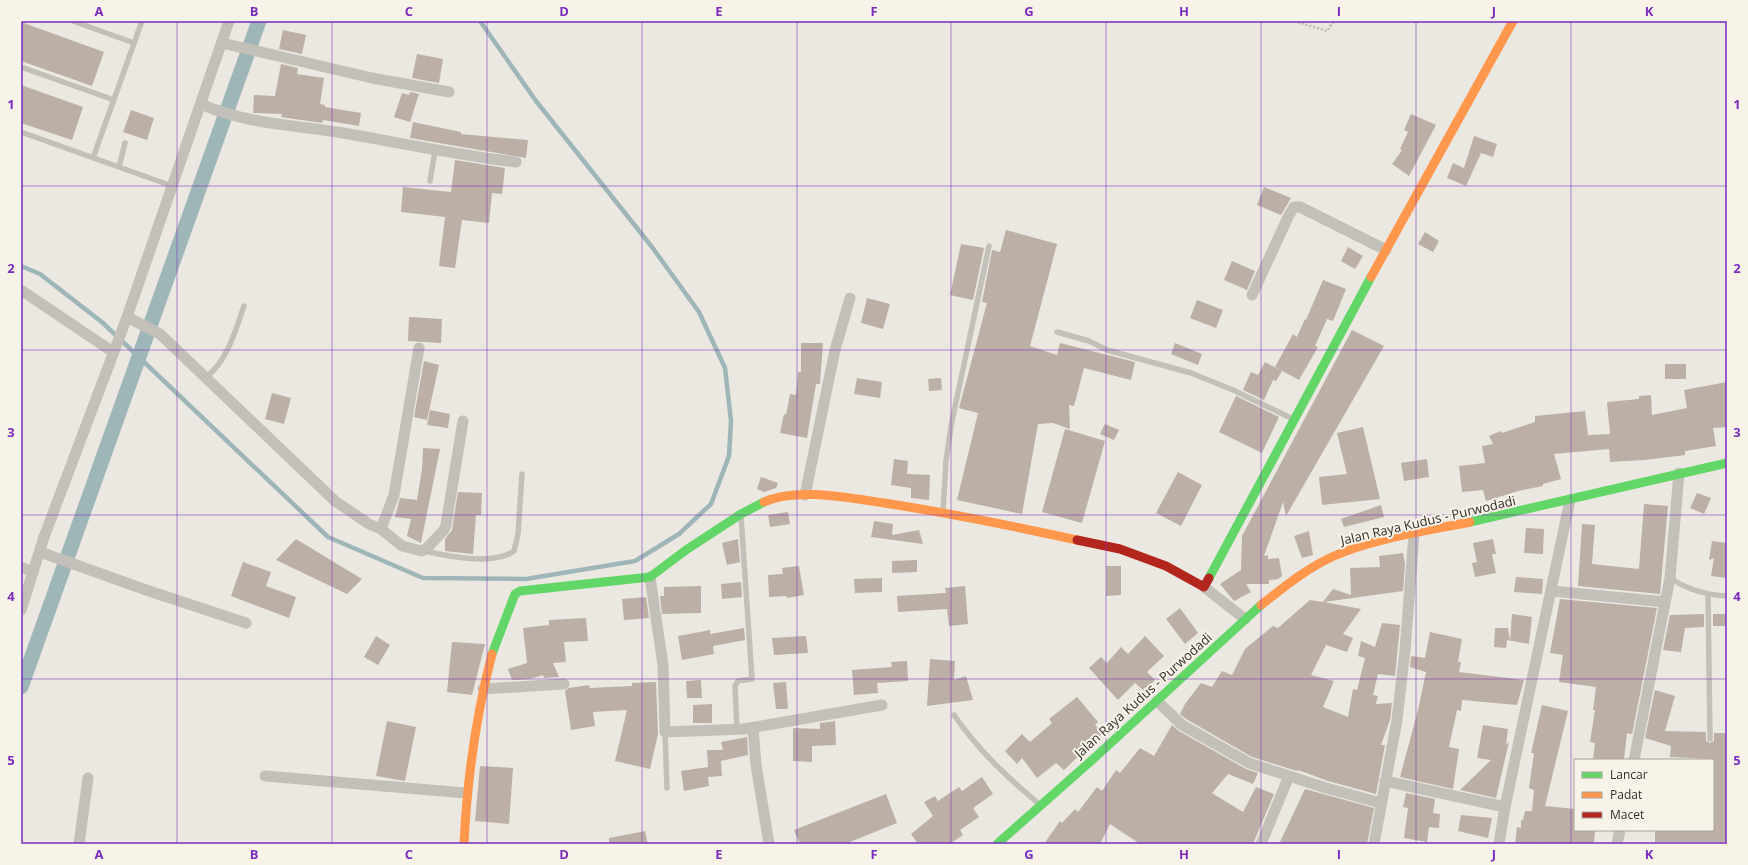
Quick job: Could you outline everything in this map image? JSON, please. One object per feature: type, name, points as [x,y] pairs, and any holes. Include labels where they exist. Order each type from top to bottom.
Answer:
[{"type":"street","points":[[21,610],[40,552],[122,330],[172,186],[204,106],[229,21]]},
{"type":"street","points":[[1204,587],[1293,419],[1513,21]]},
{"type":"street","points":[[222,43],[259,53],[449,92]]},
{"type":"street","points":[[204,106],[229,115],[343,133],[434,151],[516,162]]},
{"type":"street","points":[[1252,295],[1288,215],[1294,207],[1300,207],[1386,250]]},
{"type":"street","points":[[21,290],[115,348]]},
{"type":"street","points":[[805,495],[835,350],[850,298]]},
{"type":"street","points":[[126,318],[160,334],[336,501],[369,524],[380,529],[402,546],[422,551],[427,548],[444,530],[463,421]]},
{"type":"street","points":[[380,529],[394,495],[419,348]]},
{"type":"street","name":"Jalan Raya Kudus - Purwodadi","points":[[997,844],[1157,701],[1245,619],[1304,572],[1334,556],[1358,547],[1570,500],[1679,473],[1727,463]]},
{"type":"street","points":[[1634,759],[1670,578],[1679,473]]},
{"type":"street","points":[[464,844],[466,793],[483,689],[494,648],[515,594],[518,592],[650,577],[686,550],[741,514],[773,498],[805,495],[838,495],[943,512],[1120,549],[1166,566],[1204,587],[1245,619]]},
{"type":"street","points":[[1499,844],[1504,807],[1552,591],[1570,500]]},
{"type":"street","points":[[1374,844],[1380,804],[1397,720],[1414,534]]},
{"type":"street","points":[[40,552],[246,624]]},
{"type":"street","points":[[21,567],[34,572]]},
{"type":"street","points":[[650,577],[663,665],[665,732],[737,730],[882,705]]},
{"type":"street","points":[[1552,591],[1665,602]]},
{"type":"street","points":[[483,689],[564,684]]},
{"type":"street","points":[[1157,701],[1182,725],[1249,762],[1380,804]]},
{"type":"street","points":[[753,728],[756,765],[769,844]]},
{"type":"street","points":[[265,776],[466,793]]},
{"type":"street","points":[[1261,844],[1289,776]]},
{"type":"street","points":[[79,844],[88,778]]},
{"type":"street","points":[[1385,781],[1504,807]]},
{"type":"street","points":[[1618,844],[1620,831]]},
{"type":"lane","points":[[72,21],[134,43]]},
{"type":"lane","points":[[93,158],[142,21]]},
{"type":"lane","points":[[21,68],[114,100]]},
{"type":"lane","points":[[21,132],[172,186]]},
{"type":"lane","points":[[118,167],[125,143]]},
{"type":"lane","points":[[430,181],[434,151]]},
{"type":"lane","points":[[943,512],[946,461],[951,426],[989,246]]},
{"type":"lane","points":[[206,377],[216,368],[226,350],[244,306]]},
{"type":"lane","points":[[1057,332],[1089,341],[1107,350],[1191,373],[1233,390],[1293,419]]},
{"type":"lane","points":[[422,551],[457,557],[486,558],[508,555],[516,547],[522,474]]},
{"type":"lane","points":[[737,730],[734,686],[738,681],[752,680],[741,514]]},
{"type":"lane","points":[[1670,578],[1685,588],[1708,595],[1727,596]]},
{"type":"lane","points":[[1708,595],[1710,739]]},
{"type":"lane","points":[[954,716],[970,739],[1002,772],[1040,806]]},
{"type":"lane","points":[[665,732],[667,788]]},
{"type":"path","points":[[1294,21],[1327,31],[1334,21]]},
{"type":"building","points":[[21,22],[104,52],[92,86],[21,61]]},
{"type":"building","points":[[283,30],[306,35],[302,54],[279,49]]},
{"type":"building","points":[[417,54],[443,59],[439,83],[412,78]]},
{"type":"building","points":[[281,64],[298,68],[297,74],[324,78],[320,104],[325,105],[325,107],[361,113],[359,126],[323,120],[322,123],[281,117],[282,114],[253,113],[254,95],[275,96]]},
{"type":"building","points":[[21,85],[83,107],[72,140],[21,123]]},
{"type":"building","points":[[410,92],[419,94],[410,122],[394,117],[402,93],[409,95]]},
{"type":"building","points":[[131,110],[154,118],[147,140],[123,132]]},
{"type":"building","points":[[1411,114],[1436,125],[1409,176],[1392,164],[1402,150],[1400,149],[1408,132],[1404,130]]},
{"type":"building","points":[[413,122],[461,132],[461,134],[528,140],[526,158],[410,138]]},
{"type":"building","points":[[1474,136],[1497,144],[1493,157],[1481,153],[1466,186],[1447,178],[1453,163],[1464,168]]},
{"type":"building","points":[[455,160],[505,168],[502,194],[492,193],[489,223],[462,220],[455,268],[439,266],[445,217],[401,212],[403,187],[451,192]]},
{"type":"building","points":[[1264,187],[1291,198],[1281,215],[1257,205]]},
{"type":"building","points":[[1006,230],[1057,244],[1030,346],[1057,355],[1060,343],[1135,362],[1131,380],[1084,368],[1074,406],[1069,405],[1070,429],[1053,423],[1038,424],[1022,514],[957,500],[978,413],[959,408],[987,303],[982,302],[992,250],[1000,252]]},
{"type":"building","points":[[1425,232],[1439,241],[1433,252],[1418,244]]},
{"type":"building","points":[[961,244],[984,248],[973,300],[950,295]]},
{"type":"building","points":[[1348,247],[1363,256],[1355,269],[1341,261]]},
{"type":"building","points":[[1232,261],[1255,271],[1247,290],[1224,280]]},
{"type":"building","points":[[1323,280],[1346,289],[1333,321],[1327,319],[1315,346],[1318,347],[1299,380],[1275,367],[1293,334],[1297,337]]},
{"type":"building","points":[[867,298],[890,304],[883,329],[861,323]]},
{"type":"building","points":[[1197,300],[1223,310],[1216,328],[1190,318]]},
{"type":"building","points":[[409,317],[442,319],[441,343],[408,341]]},
{"type":"building","points":[[1352,330],[1384,346],[1286,516],[1283,502],[1264,556],[1268,555],[1268,559],[1279,558],[1282,576],[1278,579],[1269,580],[1269,584],[1246,584],[1251,592],[1234,601],[1220,584],[1241,570],[1242,536]]},
{"type":"building","points":[[801,343],[823,343],[820,384],[816,384],[807,438],[780,433],[784,414],[786,415],[790,394],[796,395],[798,372],[801,372]]},
{"type":"building","points":[[1175,343],[1202,354],[1198,365],[1171,354]]},
{"type":"building","points":[[424,361],[439,365],[427,420],[414,417]]},
{"type":"building","points":[[1265,362],[1282,371],[1276,381],[1273,380],[1264,400],[1243,390],[1251,372],[1258,375]]},
{"type":"building","points":[[1665,364],[1686,364],[1686,379],[1665,379]]},
{"type":"building","points":[[857,378],[882,382],[880,398],[854,394]]},
{"type":"building","points":[[941,378],[942,390],[929,391],[928,379]]},
{"type":"building","points":[[1727,382],[1727,427],[1713,428],[1716,446],[1685,451],[1685,455],[1645,460],[1610,462],[1609,449],[1554,454],[1561,479],[1543,484],[1543,486],[1518,491],[1486,501],[1483,490],[1462,492],[1459,466],[1485,463],[1482,446],[1493,444],[1489,436],[1501,431],[1502,433],[1535,422],[1535,416],[1585,411],[1588,435],[1610,434],[1607,402],[1639,399],[1639,396],[1651,395],[1652,415],[1687,408],[1684,390]]},
{"type":"building","points":[[272,393],[291,398],[284,424],[265,419]]},
{"type":"building","points":[[1236,396],[1279,417],[1262,453],[1219,432]]},
{"type":"building","points":[[430,410],[450,414],[448,428],[427,425]]},
{"type":"building","points":[[1105,424],[1119,430],[1114,440],[1100,434]]},
{"type":"building","points":[[1363,427],[1380,499],[1322,505],[1319,477],[1347,474],[1337,433]]},
{"type":"building","points":[[1065,429],[1105,441],[1082,523],[1042,512]]},
{"type":"building","points":[[423,448],[440,449],[421,543],[407,536],[411,519],[395,517],[400,498],[417,500],[422,469]]},
{"type":"building","points":[[894,459],[908,461],[907,474],[930,475],[929,500],[911,498],[911,488],[891,485]]},
{"type":"building","points":[[1427,459],[1429,477],[1404,481],[1401,463]]},
{"type":"building","points":[[1178,472],[1202,485],[1181,526],[1156,513]]},
{"type":"building","points":[[761,477],[778,483],[776,488],[764,492],[757,489]]},
{"type":"building","points":[[458,492],[482,493],[481,515],[476,515],[473,554],[445,551],[445,539],[452,530]]},
{"type":"building","points":[[1697,493],[1711,498],[1704,514],[1690,508]]},
{"type":"building","points":[[1644,504],[1668,506],[1660,594],[1578,586],[1582,524],[1595,525],[1592,564],[1639,569]]},
{"type":"building","points":[[1381,505],[1384,517],[1344,527],[1341,519]]},
{"type":"building","points":[[788,512],[790,524],[770,527],[768,515]]},
{"type":"building","points":[[874,521],[893,524],[892,535],[919,530],[923,544],[871,537]]},
{"type":"building","points":[[1526,528],[1544,529],[1543,554],[1524,553]]},
{"type":"building","points":[[1309,531],[1313,555],[1302,558],[1294,536]]},
{"type":"building","points":[[296,539],[362,579],[347,594],[276,560]]},
{"type":"building","points":[[738,539],[740,562],[727,565],[722,543]]},
{"type":"building","points":[[1493,539],[1496,554],[1492,554],[1496,573],[1475,577],[1472,563],[1477,562],[1473,543]]},
{"type":"building","points":[[1712,541],[1727,543],[1727,578],[1711,576],[1714,558],[1709,560]]},
{"type":"building","points":[[1403,553],[1405,564],[1403,591],[1324,602],[1361,609],[1343,634],[1353,638],[1347,652],[1326,645],[1311,675],[1334,681],[1323,707],[1348,717],[1353,689],[1357,690],[1365,658],[1358,656],[1361,641],[1375,647],[1382,623],[1400,625],[1395,676],[1378,674],[1373,695],[1378,696],[1376,704],[1392,703],[1390,720],[1381,745],[1385,745],[1376,794],[1328,781],[1298,770],[1297,771],[1252,757],[1186,719],[1180,714],[1185,704],[1201,683],[1212,687],[1222,671],[1232,675],[1245,649],[1273,626],[1278,628],[1310,600],[1323,602],[1333,589],[1351,595],[1350,568],[1380,567],[1379,556]]},
{"type":"building","points":[[917,560],[917,572],[892,573],[892,561]]},
{"type":"building","points":[[243,562],[271,572],[266,586],[296,597],[289,618],[231,596]]},
{"type":"building","points":[[799,566],[804,595],[787,598],[786,596],[769,597],[768,575],[783,574],[782,568]]},
{"type":"building","points":[[1106,566],[1121,566],[1121,595],[1106,596]]},
{"type":"building","points":[[1516,577],[1543,579],[1542,594],[1514,592]]},
{"type":"building","points":[[882,578],[882,592],[855,593],[854,579]]},
{"type":"building","points":[[741,582],[742,597],[722,599],[721,584]]},
{"type":"building","points":[[701,586],[701,613],[662,614],[660,596],[664,596],[664,587]]},
{"type":"building","points":[[965,586],[968,624],[949,626],[947,609],[898,612],[897,596],[946,593],[945,588]]},
{"type":"building","points":[[646,597],[649,618],[624,620],[622,599]]},
{"type":"building","points":[[1560,599],[1657,608],[1632,734],[1627,733],[1624,759],[1593,759],[1595,743],[1590,742],[1595,710],[1593,710],[1596,687],[1559,682],[1563,655],[1550,653]]},
{"type":"building","points":[[1180,608],[1198,633],[1185,644],[1166,619]]},
{"type":"building","points":[[1512,614],[1532,617],[1529,644],[1510,641]]},
{"type":"building","points":[[1704,614],[1704,627],[1685,628],[1681,652],[1663,650],[1670,615]]},
{"type":"building","points":[[1713,614],[1727,614],[1727,626],[1713,626]]},
{"type":"building","points":[[586,618],[588,641],[564,642],[566,662],[553,663],[559,677],[544,678],[543,675],[530,679],[512,680],[508,669],[527,663],[523,628],[549,625],[549,620]]},
{"type":"building","points":[[744,628],[745,640],[713,646],[714,654],[682,660],[678,636],[710,630],[710,634]]},
{"type":"building","points":[[1495,628],[1508,628],[1510,641],[1507,640],[1506,648],[1494,647]]},
{"type":"building","points":[[1430,632],[1462,639],[1458,662],[1461,662],[1459,672],[1524,680],[1517,705],[1462,700],[1461,711],[1457,710],[1449,747],[1459,749],[1453,789],[1400,777],[1418,710],[1426,672],[1410,667],[1411,656],[1425,658]]},
{"type":"building","points":[[376,636],[390,645],[378,665],[364,657]]},
{"type":"building","points":[[806,636],[808,653],[774,655],[772,638]]},
{"type":"building","points":[[1145,636],[1164,656],[1147,672],[1155,680],[1144,691],[1135,683],[1118,700],[1089,668],[1101,657],[1107,663],[1121,647],[1128,654]]},
{"type":"building","points":[[452,642],[485,644],[472,695],[447,692]]},
{"type":"building","points":[[930,659],[955,661],[954,680],[966,676],[973,700],[927,706]]},
{"type":"building","points":[[907,661],[908,681],[877,683],[878,693],[854,695],[852,670],[892,667],[891,662]]},
{"type":"building","points":[[701,680],[702,698],[687,698],[686,681]]},
{"type":"building","points":[[656,682],[658,734],[650,769],[615,761],[627,710],[593,712],[595,726],[571,730],[565,691],[569,688],[589,685],[590,688],[632,686],[632,683]]},
{"type":"building","points":[[786,682],[788,709],[776,709],[773,683]]},
{"type":"building","points":[[1655,690],[1675,696],[1665,731],[1706,732],[1706,741],[1710,743],[1714,741],[1714,733],[1727,733],[1727,842],[1655,842],[1655,831],[1714,831],[1714,759],[1670,757],[1671,746],[1645,738]]},
{"type":"building","points":[[1077,697],[1098,722],[1095,725],[1103,733],[1064,770],[1056,763],[1037,778],[1022,758],[1017,764],[1005,751],[1022,734],[1030,742],[1052,723],[1049,719]]},
{"type":"building","points":[[712,704],[712,723],[693,723],[693,705]]},
{"type":"building","points":[[1542,705],[1568,711],[1545,806],[1574,809],[1574,831],[1595,831],[1594,844],[1551,844],[1540,842],[1539,844],[1515,844],[1517,827],[1521,828],[1521,820],[1523,820],[1525,811],[1532,811],[1534,790],[1529,788],[1534,753],[1531,753]]},
{"type":"building","points":[[387,721],[416,727],[405,781],[376,776]]},
{"type":"building","points":[[835,721],[836,745],[812,746],[812,762],[793,761],[793,728],[820,729],[820,723]]},
{"type":"building","points":[[1172,725],[1179,731],[1246,769],[1258,773],[1253,784],[1228,774],[1212,793],[1243,812],[1256,787],[1274,794],[1253,844],[1140,844],[1110,824],[1100,844],[1044,844],[1060,821],[1062,823],[1075,809],[1078,812],[1097,787],[1102,791],[1116,770],[1120,773],[1140,748],[1154,756]]},
{"type":"building","points":[[1483,725],[1508,729],[1506,745],[1509,742],[1496,798],[1460,790],[1491,760],[1477,758]]},
{"type":"building","points":[[747,737],[748,755],[721,761],[722,776],[708,777],[709,786],[684,791],[681,771],[708,767],[707,750],[723,750],[721,742]]},
{"type":"building","points":[[480,766],[513,768],[509,824],[475,821]]},
{"type":"building","points":[[982,777],[993,794],[973,808],[979,817],[960,830],[963,835],[950,844],[918,844],[911,834],[933,816],[924,802],[935,796],[938,801],[959,787],[962,791]]},
{"type":"building","points":[[1305,789],[1374,808],[1367,844],[1279,844]]},
{"type":"building","points":[[1406,793],[1435,799],[1433,813],[1440,814],[1439,828],[1429,827],[1427,842],[1404,838],[1408,808],[1403,807]]},
{"type":"building","points":[[886,794],[897,823],[845,844],[800,844],[794,830]]},
{"type":"building","points":[[1461,815],[1492,818],[1488,838],[1458,831]]},
{"type":"building","points":[[645,831],[648,844],[609,844],[609,838]]},
{"type":"waterway","points":[[21,687],[259,21]]},
{"type":"waterway","points":[[21,266],[40,274],[103,323],[328,537],[423,578],[526,579],[635,561],[679,534],[711,504],[729,456],[731,421],[725,368],[699,312],[652,247],[536,101],[480,21]]},
{"type":"traffic: fast","points":[[1209,578],[1371,277]]},
{"type":"traffic: fast","points":[[1470,522],[1727,463]]},
{"type":"traffic: fast","points":[[492,654],[515,594],[520,591],[650,577],[686,550],[741,514],[764,502]]},
{"type":"traffic: fast","points":[[997,844],[1091,761],[1261,605]]},
{"type":"traffic: slow","points":[[1371,277],[1513,21]]},
{"type":"traffic: slow","points":[[764,502],[791,495],[823,495],[957,515],[1077,540]]},
{"type":"traffic: slow","points":[[1261,605],[1296,578],[1314,566],[1334,556],[1366,544],[1470,522]]},
{"type":"traffic: slow","points":[[464,844],[467,796],[473,748],[481,701],[492,654]]},
{"type":"traffic: jam","points":[[1077,540],[1120,549],[1166,566],[1204,587],[1209,578]]}]
